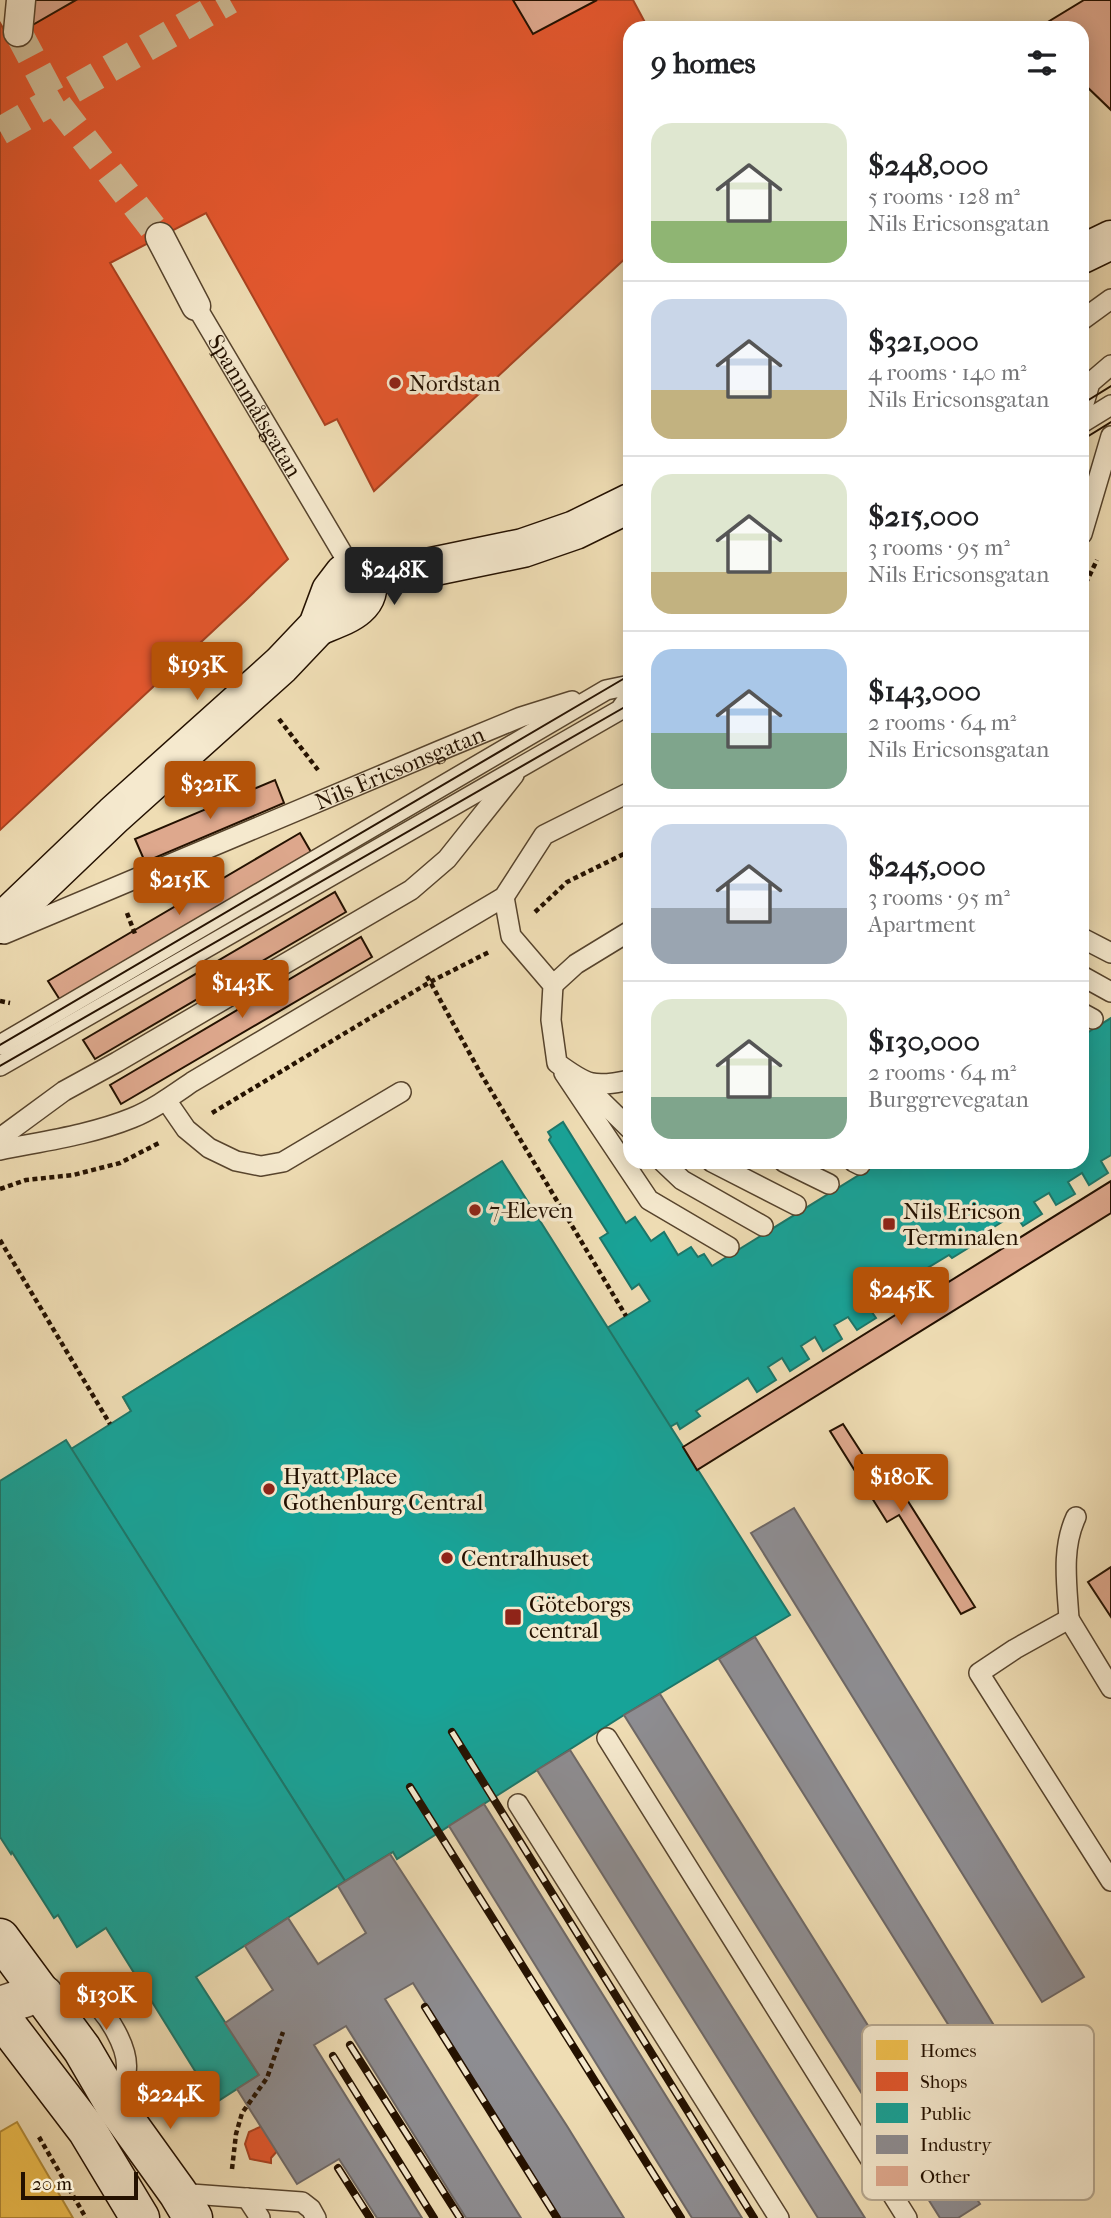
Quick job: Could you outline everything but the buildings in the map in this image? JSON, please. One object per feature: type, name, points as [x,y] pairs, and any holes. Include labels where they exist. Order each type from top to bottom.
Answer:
[{"type":"main road","points":[[1089,251],[1111,240]]},
{"type":"main road","points":[[359,574],[426,568],[523,548],[575,530],[623,506]]},
{"type":"main road","points":[[0,924],[114,816],[255,690],[318,626],[349,614],[365,599],[369,588],[359,574]]},
{"type":"main road","points":[[0,1938],[82,2049],[114,2104],[186,2206]]},
{"type":"main road","points":[[0,2006],[30,1996],[44,1995]]},
{"type":"main road","points":[[0,2016],[87,2130],[140,2218]]},
{"type":"street","points":[[18,32],[21,0]]},
{"type":"street","name":"Spannmålsgatan","points":[[160,237],[196,306]]},
{"type":"lane","points":[[1089,315],[1111,299]]},
{"type":"lane","name":"Spannmålsgatan","points":[[196,306],[359,574]]},
{"type":"lane","points":[[1089,386],[1111,365]]},
{"type":"lane","points":[[1089,419],[1111,405]]},
{"type":"lane","points":[[1089,510],[1111,436]]},
{"type":"lane","points":[[0,1045],[606,690],[623,686]]},
{"type":"lane","name":"Nils Ericsonsgatan","points":[[0,936],[522,718],[606,690]]},
{"type":"lane","points":[[0,1066],[519,769],[623,706]]},
{"type":"lane","points":[[0,1138],[46,1102],[411,890],[447,859],[519,769]]},
{"type":"lane","points":[[0,1150],[115,1124],[166,1100],[413,949],[504,897],[544,835],[623,796]]},
{"type":"lane","points":[[504,897],[511,936],[553,985],[551,1020],[558,1063],[623,1161]]},
{"type":"lane","points":[[553,985],[576,964],[623,934]]},
{"type":"lane","points":[[1089,942],[1111,953]]},
{"type":"lane","points":[[1089,980],[1111,992]]},
{"type":"lane","points":[[558,1063],[623,1107]]},
{"type":"lane","points":[[580,1080],[604,1085],[623,1082]]},
{"type":"lane","points":[[580,1080],[623,1122]]},
{"type":"lane","points":[[166,1100],[186,1129],[209,1148],[236,1161],[261,1166],[284,1162],[401,1092]]},
{"type":"lane","points":[[628,1169],[649,1200],[729,1247]]},
{"type":"lane","points":[[670,1169],[682,1180],[763,1226]]},
{"type":"lane","points":[[726,1169],[796,1205]]},
{"type":"lane","points":[[798,1169],[829,1184]]},
{"type":"lane","points":[[1076,1517],[1068,1536],[1066,1568],[1069,1619],[1111,1688]]},
{"type":"lane","points":[[1069,1619],[979,1673],[1111,1881]]},
{"type":"lane","points":[[607,1738],[862,2146]]},
{"type":"lane","points":[[518,1804],[779,2218]]},
{"type":"lane","points":[[239,2197],[260,2218]]},
{"type":"lane","points":[[186,2206],[239,2197],[302,2202],[311,2209],[316,2218]]},
{"type":"lane","points":[[896,2200],[907,2218]]},
{"type":"path","points":[[255,690],[321,775],[332,797]]},
{"type":"path","points":[[413,949],[481,1074],[626,1316]]},
{"type":"path","points":[[0,1189],[26,1180],[73,1175],[120,1163],[186,1129],[430,982]]},
{"type":"path","points":[[0,1251],[1,1241]]},
{"type":"path","points":[[1,1241],[110,1424]]},
{"type":"path","points":[[239,2197],[236,2134],[242,2113],[267,2078],[284,2032]]},
{"type":"path","points":[[37,2133],[86,2218]]},
{"type":"tunnel","points":[[0,131],[230,0]]},
{"type":"tunnel","points":[[18,32],[54,100],[160,237]]},
{"type":"tram line","points":[[1089,400],[1111,386]]},
{"type":"tram line","points":[[1089,436],[1111,422]]},
{"type":"tram line","points":[[0,1045],[623,679]]},
{"type":"tram line","points":[[0,1066],[623,708]]},
{"type":"railway","points":[[452,1732],[754,2218]]},
{"type":"railway","points":[[410,1787],[681,2218]]},
{"type":"railway","points":[[425,2007],[557,2218]]},
{"type":"railway","points":[[350,2045],[460,2218]]},
{"type":"railway","points":[[333,2056],[434,2218]]},
{"type":"railway","points":[[338,2168],[370,2218]]},
{"type":"place","name":"Nordstan","points":[[395,383]]},
{"type":"place","name":"7-Eleven","points":[[475,1210]]},
{"type":"place","name":"Nils Ericson Terminalen","points":[[889,1224]]},
{"type":"place","name":"Hyatt Place Gothenburg Central","points":[[269,1489]]},
{"type":"place","name":"Centralhuset","points":[[447,1558]]},
{"type":"place","name":"Göteborgs central","points":[[513,1617]]}]
